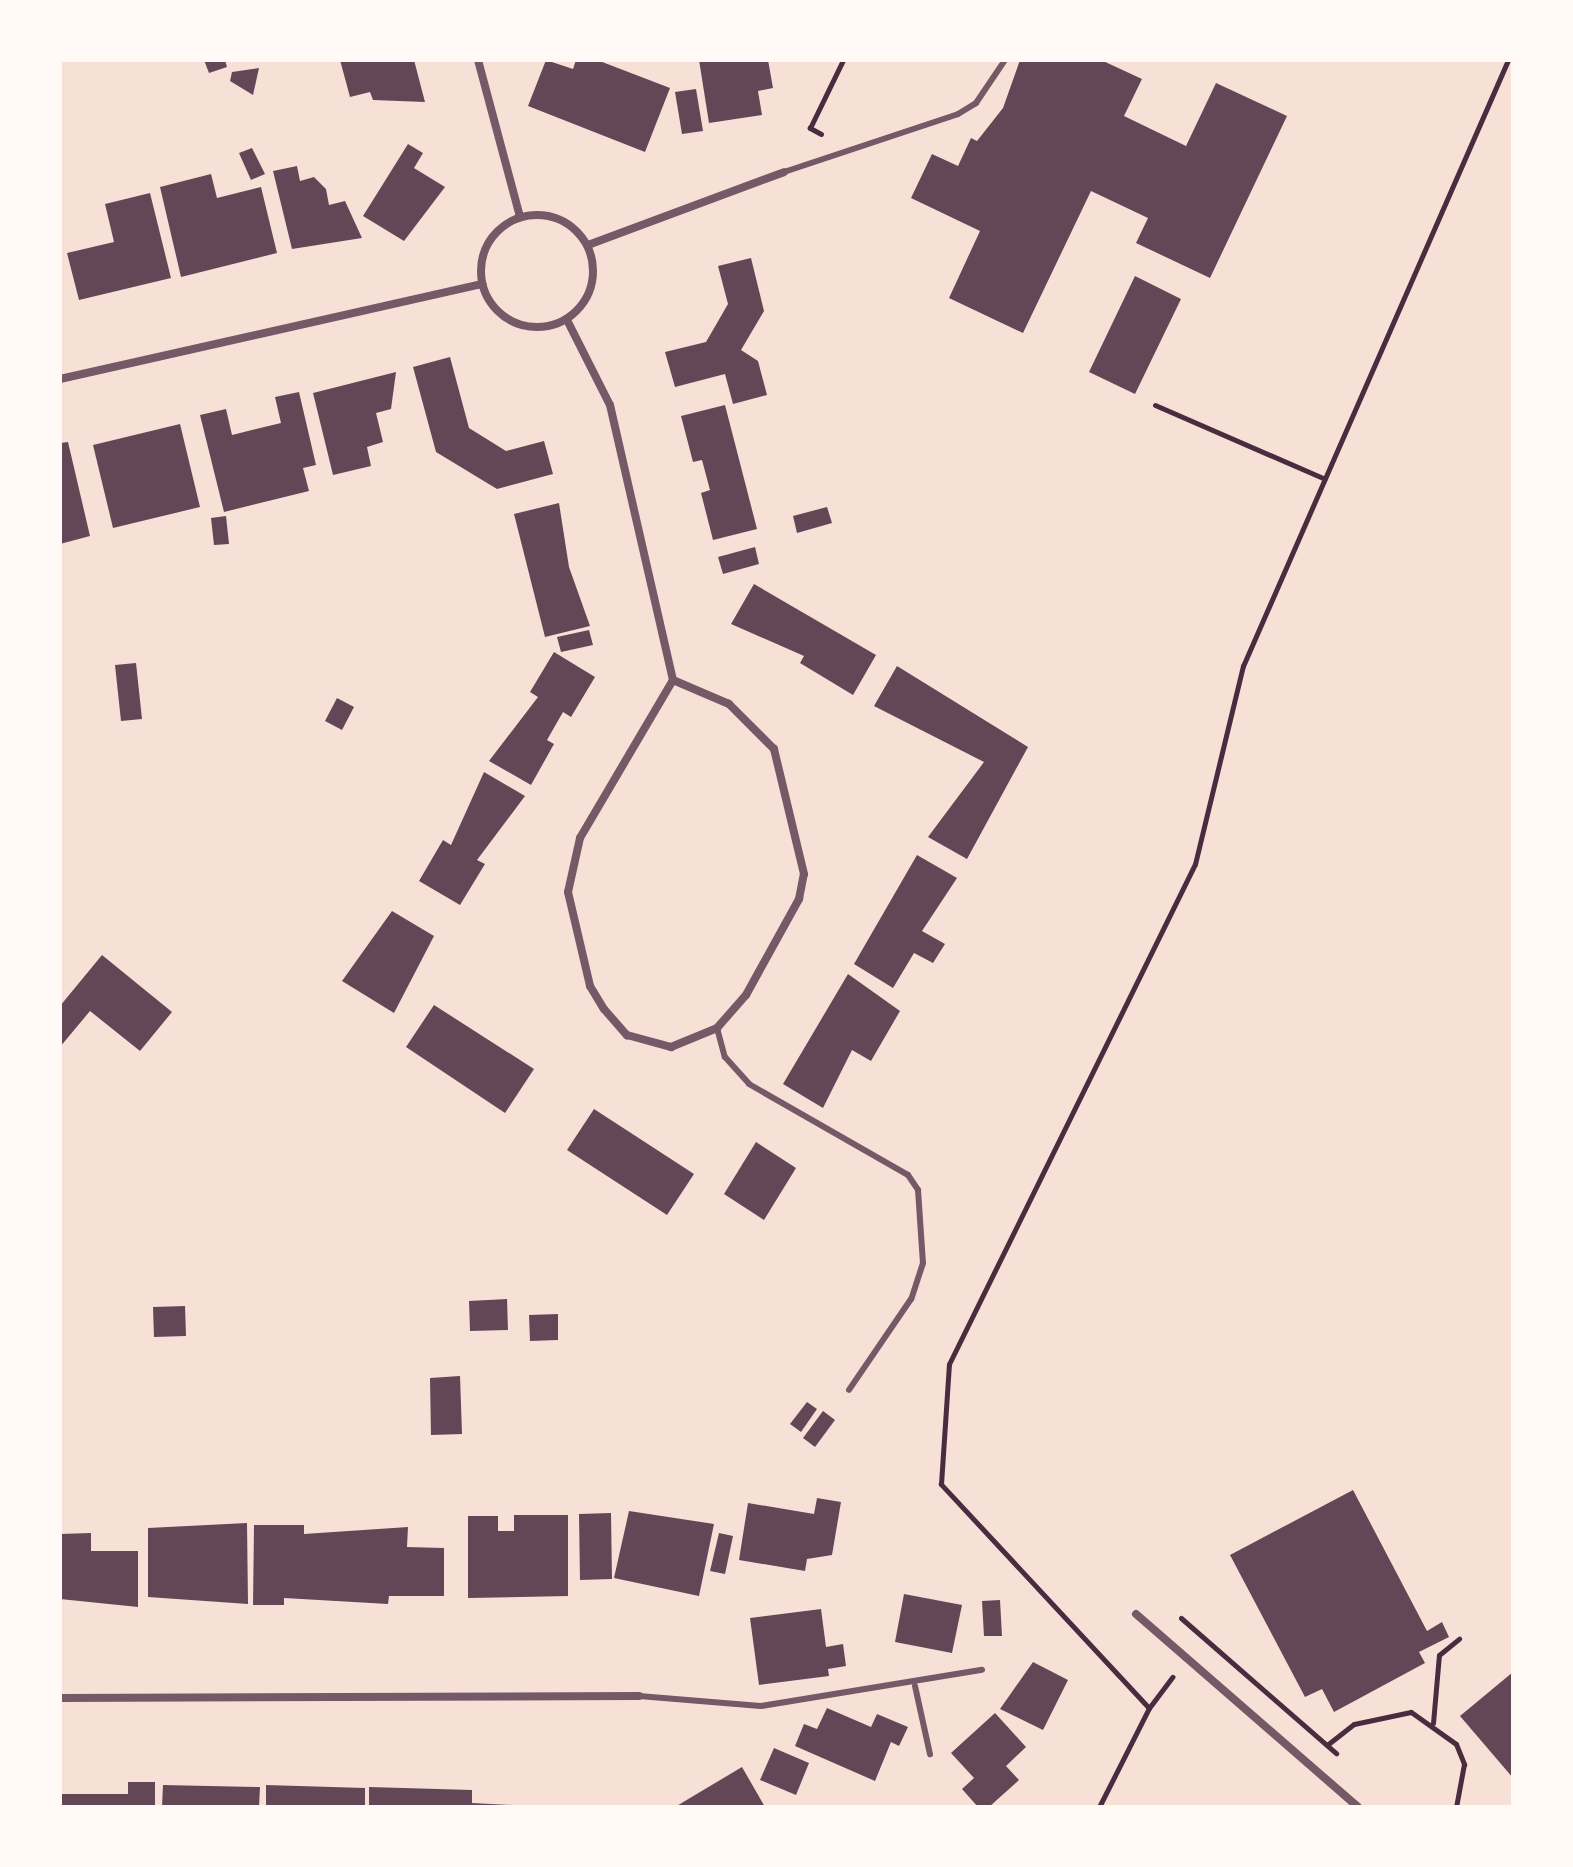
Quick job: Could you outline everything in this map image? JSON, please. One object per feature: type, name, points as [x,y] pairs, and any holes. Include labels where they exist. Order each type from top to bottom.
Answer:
[{"type":"street","points":[[478,60],[520,217]]},
{"type":"street","points":[[588,245],[784,172]]},
{"type":"street","points":[[551,216],[588,245],[594,278],[567,320],[533,328],[515,323],[482,284],[492,236],[520,217],[551,216]]},
{"type":"street","points":[[60,379],[482,284]]},
{"type":"street","points":[[567,320],[610,405],[673,680],[580,838],[568,892],[590,986],[627,1035],[671,1047],[717,1028],[746,995],[799,899],[803,847],[774,749],[729,704],[673,680]]},
{"type":"street","points":[[1136,1614],[1358,1807]]},
{"type":"street","points":[[60,1698],[639,1696]]},
{"type":"lane","points":[[784,172],[958,114],[976,103],[1005,60]]},
{"type":"lane","points":[[717,1028],[725,1057],[749,1084],[908,1175],[918,1190],[919,1275],[849,1390]]},
{"type":"lane","points":[[639,1696],[761,1706],[875,1683],[915,1686],[982,1670]]},
{"type":"lane","points":[[915,1686],[930,1754]]},
{"type":"path","points":[[843,60],[810,128],[851,150]]},
{"type":"path","points":[[1149,1708],[941,1484],[949,1364],[1195,864],[1243,666],[1508,60]]},
{"type":"path","points":[[1155,405],[1325,479]]},
{"type":"path","points":[[1174,1612],[1328,1744],[1348,1765]]},
{"type":"path","points":[[1433,1723],[1439,1655],[1459,1639]]},
{"type":"path","points":[[1099,1807],[1165,1683],[1193,1663]]},
{"type":"path","points":[[1306,1759],[1386,1713],[1411,1712],[1433,1723],[1456,1744],[1464,1764],[1456,1807]]},
{"type":"building","points":[[204,60],[225,60],[227,67],[209,73]]},
{"type":"building","points":[[340,60],[414,60],[425,102],[373,100],[370,92],[350,97]]},
{"type":"building","points":[[546,60],[573,69],[576,60],[597,60],[670,88],[645,152],[528,106]]},
{"type":"building","points":[[699,60],[768,60],[773,88],[758,91],[762,115],[709,123]]},
{"type":"building","points":[[1020,60],[1101,60],[1142,79],[1124,116],[1186,146],[1216,83],[1287,116],[1210,278],[1136,243],[1148,218],[1091,191],[1023,333],[949,298],[980,231],[911,198],[932,154],[958,166],[971,138],[977,141],[1003,108]]},
{"type":"building","points":[[259,68],[253,95],[230,81],[232,72]]},
{"type":"building","points":[[696,89],[703,131],[682,134],[675,92]]},
{"type":"building","points":[[408,144],[423,153],[414,168],[445,187],[404,241],[363,216]]},
{"type":"building","points":[[252,148],[265,174],[251,180],[239,153]]},
{"type":"building","points":[[297,166],[300,181],[314,177],[326,189],[329,205],[345,201],[362,238],[292,249],[273,171]]},
{"type":"building","points":[[211,174],[217,198],[261,187],[277,253],[181,277],[160,187]]},
{"type":"building","points":[[150,193],[171,278],[79,300],[67,253],[114,242],[105,204]]},
{"type":"building","points":[[751,258],[764,311],[741,350],[758,361],[767,395],[733,404],[725,374],[675,387],[665,352],[706,342],[728,304],[718,266]]},
{"type":"building","points":[[1135,276],[1181,299],[1135,394],[1089,372]]},
{"type":"building","points":[[450,357],[469,428],[506,451],[544,441],[553,474],[497,489],[436,452],[413,367]]},
{"type":"building","points":[[396,372],[391,409],[376,413],[383,442],[367,447],[371,466],[333,475],[313,393]]},
{"type":"building","points":[[299,392],[316,465],[303,468],[309,491],[224,512],[200,415],[226,409],[232,435],[281,423],[275,397]]},
{"type":"building","points":[[725,405],[757,529],[713,540],[701,493],[710,490],[702,460],[693,462],[681,416]]},
{"type":"building","points":[[180,424],[200,507],[113,528],[93,445]]},
{"type":"building","points":[[68,442],[90,536],[60,544],[60,443]]},
{"type":"building","points":[[559,503],[569,567],[590,626],[545,637],[514,514]]},
{"type":"building","points":[[827,507],[832,523],[797,533],[793,516]]},
{"type":"building","points":[[226,516],[229,544],[214,545],[211,518]]},
{"type":"building","points":[[755,547],[759,564],[723,574],[718,557]]},
{"type":"building","points":[[754,584],[876,655],[853,695],[800,663],[804,656],[731,624]]},
{"type":"building","points":[[589,630],[593,645],[561,652],[557,637]]},
{"type":"building","points":[[554,652],[595,677],[571,717],[563,712],[547,740],[554,744],[531,785],[489,761],[538,697],[530,692]]},
{"type":"building","points":[[136,663],[142,719],[121,721],[115,665]]},
{"type":"building","points":[[897,666],[1028,747],[967,859],[928,837],[984,762],[874,706]]},
{"type":"building","points":[[337,698],[354,707],[342,730],[325,721]]},
{"type":"building","points":[[484,772],[525,796],[477,860],[485,864],[460,905],[419,881],[443,840],[451,845]]},
{"type":"building","points":[[917,855],[957,878],[922,931],[945,944],[933,963],[914,953],[893,988],[854,964]]},
{"type":"building","points":[[392,911],[434,936],[394,1013],[342,981]]},
{"type":"building","points":[[102,955],[172,1012],[140,1051],[90,1011],[60,1047],[60,1006]]},
{"type":"building","points":[[848,974],[900,1011],[871,1061],[852,1050],[823,1108],[783,1084]]},
{"type":"building","points":[[434,1005],[534,1069],[505,1113],[406,1047]]},
{"type":"building","points":[[594,1109],[694,1174],[667,1215],[567,1150]]},
{"type":"building","points":[[756,1142],[796,1168],[764,1220],[724,1194]]},
{"type":"building","points":[[507,1299],[508,1330],[470,1331],[469,1301]]},
{"type":"building","points":[[185,1306],[186,1336],[154,1337],[153,1307]]},
{"type":"building","points":[[558,1314],[558,1340],[530,1341],[529,1315]]},
{"type":"building","points":[[460,1376],[462,1434],[431,1435],[430,1378]]},
{"type":"building","points":[[807,1402],[817,1409],[801,1432],[790,1424]]},
{"type":"building","points":[[823,1411],[835,1420],[815,1447],[803,1438]]},
{"type":"building","points":[[1353,1490],[1427,1631],[1442,1622],[1449,1637],[1419,1652],[1425,1663],[1334,1712],[1322,1689],[1305,1697],[1230,1555]]},
{"type":"building","points":[[817,1498],[841,1502],[832,1555],[807,1559],[805,1571],[739,1560],[748,1503],[814,1514]]},
{"type":"building","points":[[629,1511],[714,1524],[699,1596],[614,1578]]},
{"type":"building","points":[[611,1513],[612,1579],[580,1580],[579,1514]]},
{"type":"building","points":[[514,1515],[568,1515],[568,1596],[468,1598],[468,1516],[498,1516],[498,1531],[514,1531]]},
{"type":"building","points":[[247,1523],[248,1604],[148,1597],[148,1528]]},
{"type":"building","points":[[254,1525],[304,1525],[304,1534],[408,1527],[407,1547],[444,1548],[444,1596],[389,1596],[388,1604],[284,1598],[284,1605],[253,1605]]},
{"type":"building","points":[[91,1533],[91,1551],[138,1551],[138,1607],[60,1599],[60,1534]]},
{"type":"building","points":[[719,1533],[733,1536],[725,1574],[710,1571]]},
{"type":"building","points":[[904,1594],[962,1605],[952,1653],[895,1642]]},
{"type":"building","points":[[1000,1600],[1002,1636],[984,1636],[982,1601]]},
{"type":"building","points":[[821,1609],[826,1647],[843,1644],[846,1666],[828,1669],[829,1676],[759,1685],[750,1618]]},
{"type":"building","points":[[1033,1662],[1068,1680],[1043,1730],[1000,1709]]},
{"type":"building","points":[[1513,1672],[1513,1778],[1460,1716]]},
{"type":"building","points":[[827,1708],[871,1727],[877,1714],[908,1727],[899,1746],[891,1742],[875,1781],[795,1746],[804,1724],[817,1729]]},
{"type":"building","points":[[995,1713],[1026,1747],[1006,1766],[1019,1780],[989,1807],[978,1807],[962,1789],[974,1778],[951,1753]]},
{"type":"building","points":[[774,1748],[809,1763],[796,1795],[760,1780]]},
{"type":"building","points":[[742,1767],[765,1807],[675,1807],[695,1795]]},
{"type":"building","points":[[128,1782],[155,1782],[155,1807],[60,1807],[60,1794],[128,1794]]},
{"type":"building","points":[[163,1785],[260,1787],[259,1807],[162,1807]]},
{"type":"building","points":[[266,1785],[365,1788],[365,1807],[266,1807]]},
{"type":"building","points":[[369,1787],[472,1790],[472,1803],[553,1807],[369,1807]]}]
